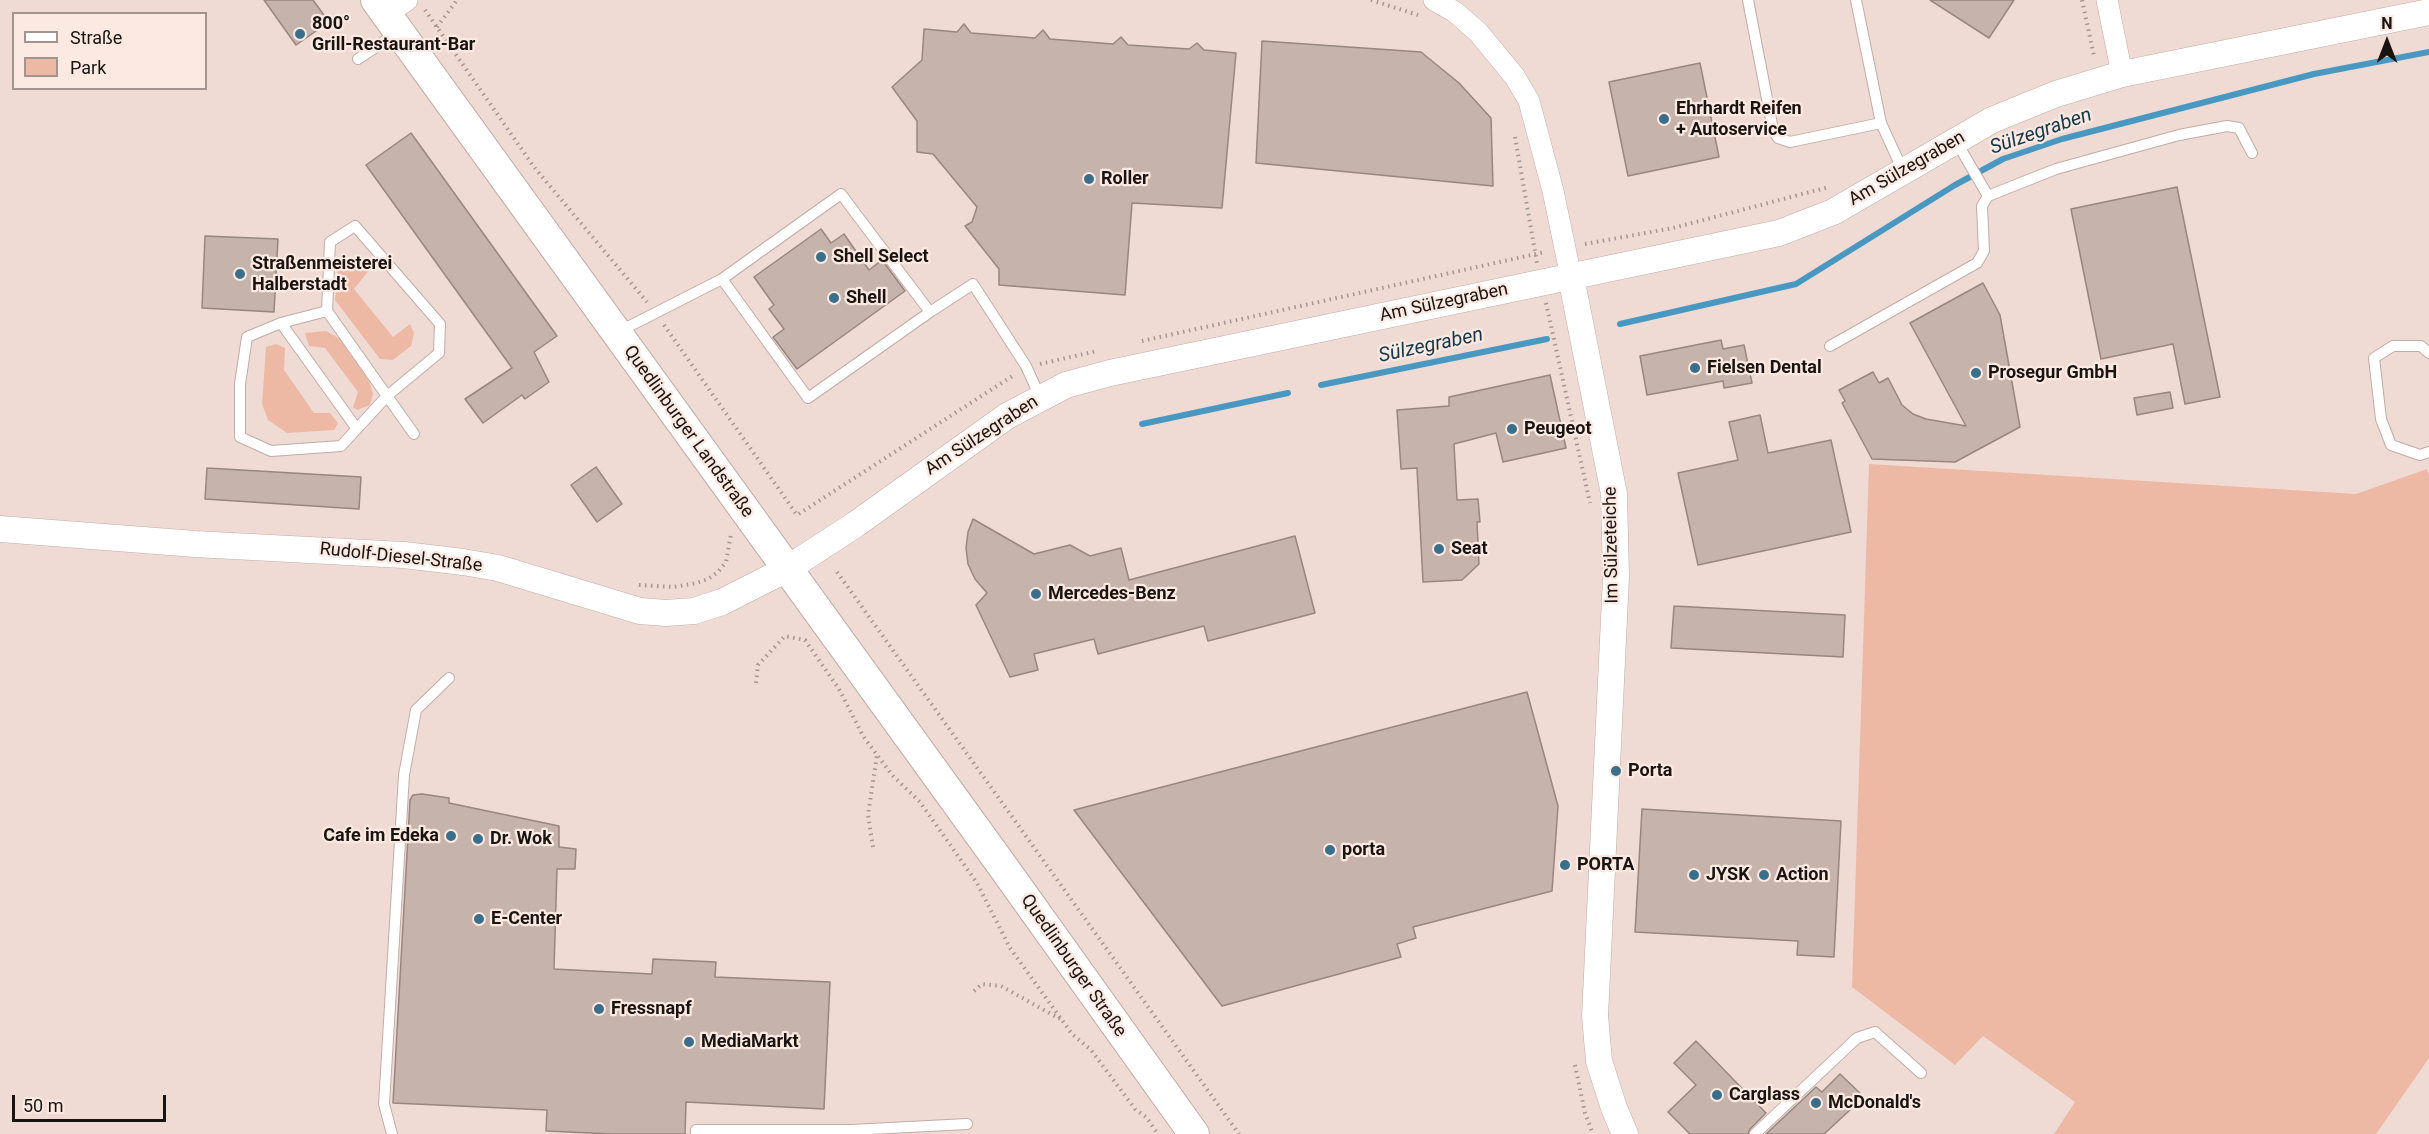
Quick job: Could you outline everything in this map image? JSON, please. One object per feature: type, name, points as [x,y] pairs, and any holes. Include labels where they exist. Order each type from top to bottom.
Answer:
[{"type":"main road","name":"Quedlinburger Landstraße","points":[[398,11],[616,333],[1001,864]]},
{"type":"main road","name":"Quedlinburger Straße","points":[[1001,864],[1194,1134]]},
{"type":"street","name":"Im Sülzeteiche","points":[[1434,0],[1455,12],[1478,32],[1509,70],[1529,101],[1551,181],[1614,494],[1616,577],[1595,1016],[1599,1061],[1625,1134]]},
{"type":"street","points":[[2107,0],[2122,74]]},
{"type":"street","name":"Am Sülzegraben","points":[[787,569],[856,524],[1007,416],[1066,385],[1098,376],[1779,233],[1833,212],[1992,120],[2055,94],[2122,74],[2429,12]]},
{"type":"street","name":"Rudolf-Diesel-Straße","points":[[0,529],[195,544],[404,555],[464,562],[498,568],[621,607],[655,613],[685,612],[712,606],[787,569]]},
{"type":"lane","points":[[1748,0],[1773,130],[1778,138],[1790,142],[1881,123]]},
{"type":"lane","points":[[1856,0],[1881,123],[1903,171]]},
{"type":"lane","points":[[358,59],[398,11]]},
{"type":"lane","points":[[1985,191],[2179,135],[2227,126],[2239,128],[2252,153]]},
{"type":"lane","points":[[1830,346],[1977,263],[1984,251],[1982,206],[1985,191],[1955,141]]},
{"type":"lane","points":[[616,333],[722,279],[841,194],[930,312]]},
{"type":"lane","points":[[327,310],[281,322],[247,337],[240,384],[240,437],[271,451],[341,446],[387,396],[439,353],[440,324],[355,226],[330,242],[327,310],[387,396],[414,434]]},
{"type":"lane","points":[[722,279],[808,398],[973,284],[1026,366],[1040,397]]},
{"type":"lane","points":[[281,322],[357,429]]},
{"type":"lane","points":[[2429,353],[2421,346],[2393,346],[2374,358],[2381,419],[2391,445],[2420,455],[2429,452]]},
{"type":"lane","points":[[392,1134],[384,1104],[404,775],[416,710],[449,678]]},
{"type":"lane","points":[[1755,1134],[1857,1038],[1875,1032],[1921,1073]]},
{"type":"lane","points":[[696,1134],[696,1130],[851,1130],[967,1124]]},
{"type":"path","points":[[437,27],[457,0]]},
{"type":"path","points":[[1371,0],[1413,12],[1423,18]]},
{"type":"path","points":[[2082,0],[2094,56]]},
{"type":"path","points":[[398,11],[437,27],[534,167],[657,314],[797,515]]},
{"type":"path","points":[[1514,130],[1541,283],[1592,512]]},
{"type":"path","points":[[638,585],[679,586],[697,583],[713,575],[726,562],[731,534],[729,529]]},
{"type":"path","points":[[837,572],[1239,1134]]},
{"type":"path","points":[[756,683],[758,665],[785,636],[806,640],[839,689],[863,736],[892,775],[920,802],[976,883],[1010,948],[1072,1034],[1091,1050],[1135,1109],[1146,1117],[1158,1134]]},
{"type":"path","points":[[873,847],[868,815],[877,755]]},
{"type":"path","points":[[974,991],[982,984],[1001,986],[1063,1021]]},
{"type":"path","points":[[1575,1057],[1585,1113],[1593,1134]]},
{"type":"green space","points":[[359,259],[370,269],[354,289],[393,337],[410,324],[414,333],[411,346],[393,360],[380,359],[335,300],[338,269],[348,260]]},
{"type":"green space","points":[[326,331],[340,339],[369,381],[373,394],[370,405],[357,410],[353,407],[358,392],[325,348],[309,346],[305,333]]},
{"type":"green space","points":[[276,344],[285,348],[284,370],[314,413],[330,413],[338,423],[334,430],[287,433],[268,420],[262,404],[266,347]]},
{"type":"green space","points":[[1869,464],[2356,494],[2427,469],[2429,476],[2429,1058],[2376,1134],[2054,1134],[2075,1102],[1983,1036],[1955,1065],[1852,987]]},
{"type":"building","name":"800° Grill-Restaurant-Bar","points":[[264,0],[313,0],[329,22],[296,45]]},
{"type":"building","points":[[1930,0],[2014,0],[1989,38]]},
{"type":"building","name":"Roller","points":[[964,24],[971,33],[1035,38],[1043,30],[1050,39],[1113,44],[1121,37],[1128,45],[1189,49],[1197,43],[1204,50],[1236,53],[1222,208],[1132,203],[1125,295],[999,285],[999,269],[965,226],[972,222],[977,207],[933,154],[917,152],[917,121],[892,87],[922,60],[924,29],[957,32]]},
{"type":"building","points":[[1262,41],[1421,52],[1459,83],[1491,118],[1493,186],[1256,163]]},
{"type":"building","name":"Ehrhardt Reifen + Autoservice","points":[[1700,63],[1719,157],[1628,176],[1609,82]]},
{"type":"building","points":[[411,133],[557,336],[534,352],[549,382],[525,399],[522,395],[483,423],[465,399],[512,368],[366,165]]},
{"type":"building","points":[[2177,187],[2220,397],[2185,404],[2173,344],[2101,359],[2071,209]]},
{"type":"building","points":[[821,229],[831,243],[844,234],[869,270],[882,260],[905,291],[797,369],[773,337],[784,329],[769,309],[774,305],[754,277]]},
{"type":"building","name":"Straßenmeisterei Halberstadt","points":[[205,236],[278,239],[274,312],[202,308]]},
{"type":"building","name":"Prosegur GmbH","points":[[1983,283],[2000,315],[2020,427],[1955,462],[1872,459],[1842,403],[1845,401],[1839,390],[1873,372],[1879,383],[1888,378],[1902,405],[1913,414],[1926,419],[1966,426],[1910,323]]},
{"type":"building","name":"Fielsen Dental","points":[[1721,340],[1723,349],[1744,345],[1752,383],[1724,388],[1723,381],[1647,395],[1640,356]]},
{"type":"building","points":[[1550,375],[1566,448],[1503,462],[1496,433],[1454,444],[1457,500],[1478,499],[1479,564],[1462,580],[1423,582],[1417,468],[1401,469],[1397,410],[1449,406],[1449,397]]},
{"type":"building","points":[[2170,392],[2173,408],[2137,415],[2134,398]]},
{"type":"building","points":[[1760,415],[1768,453],[1831,440],[1851,532],[1698,565],[1678,473],[1738,460],[1729,422]]},
{"type":"building","points":[[596,467],[622,504],[597,522],[571,485]]},
{"type":"building","points":[[207,468],[361,477],[359,509],[205,499]]},
{"type":"building","points":[[973,519],[1034,554],[1070,545],[1090,556],[1121,548],[1129,580],[1295,536],[1315,613],[1208,641],[1204,626],[1098,654],[1094,639],[1034,654],[1038,670],[1010,677],[976,605],[987,593],[975,579],[968,564],[966,548],[968,532]]},
{"type":"building","points":[[1674,606],[1845,615],[1843,657],[1671,648]]},
{"type":"building","name":"porta","points":[[1527,692],[1558,806],[1552,891],[1413,927],[1416,938],[1397,944],[1401,957],[1222,1006],[1074,810]]},
{"type":"building","points":[[413,795],[449,798],[449,803],[559,826],[559,847],[576,849],[575,869],[557,869],[554,969],[652,974],[653,959],[716,962],[715,977],[830,982],[824,1109],[686,1102],[685,1134],[612,1134],[546,1131],[547,1110],[393,1103],[410,800]]},
{"type":"building","points":[[1642,809],[1841,821],[1834,957],[1797,955],[1798,941],[1635,932]]},
{"type":"building","name":"Carglass","points":[[1696,1041],[1766,1113],[1748,1134],[1690,1134],[1668,1112],[1696,1085],[1674,1063]]},
{"type":"building","name":"McDonald's","points":[[1840,1074],[1864,1097],[1824,1134],[1766,1134],[1816,1087],[1822,1092]]},
{"type":"waterway","name":"Sülzegraben","points":[[1620,324],[1796,284],[1955,185],[2003,159],[2062,139],[2314,74],[2429,52]]},
{"type":"waterway","name":"Sülzegraben","points":[[1321,385],[1547,339]]},
{"type":"waterway","name":"Sülzegraben","points":[[1142,424],[1288,393]]},
{"type":"place","name":"800° Grill-Restaurant-Bar","points":[[300,34]]},
{"type":"place","name":"Ehrhardt Reifen + Autoservice","points":[[1664,119]]},
{"type":"place","name":"Roller","points":[[1089,179]]},
{"type":"place","name":"Shell Select","points":[[821,257]]},
{"type":"place","name":"Straßenmeisterei Halberstadt","points":[[240,274]]},
{"type":"place","name":"Shell","points":[[834,298]]},
{"type":"place","name":"Fielsen Dental","points":[[1695,368]]},
{"type":"place","name":"Prosegur GmbH","points":[[1976,373]]},
{"type":"place","name":"Peugeot","points":[[1512,429]]},
{"type":"place","name":"Seat","points":[[1439,549]]},
{"type":"place","name":"Mercedes-Benz","points":[[1036,594]]},
{"type":"place","name":"Porta","points":[[1616,771]]},
{"type":"place","name":"Cafe im Edeka","points":[[451,836]]},
{"type":"place","name":"Dr. Wok","points":[[478,839]]},
{"type":"place","name":"porta","points":[[1330,850]]},
{"type":"place","name":"PORTA","points":[[1565,865]]},
{"type":"place","name":"JYSK","points":[[1694,875]]},
{"type":"place","name":"Action","points":[[1764,875]]},
{"type":"place","name":"E-Center","points":[[479,919]]},
{"type":"place","name":"Fressnapf","points":[[599,1009]]},
{"type":"place","name":"MediaMarkt","points":[[689,1042]]},
{"type":"place","name":"Carglass","points":[[1717,1095]]},
{"type":"place","name":"McDonald's","points":[[1816,1103]]}]
